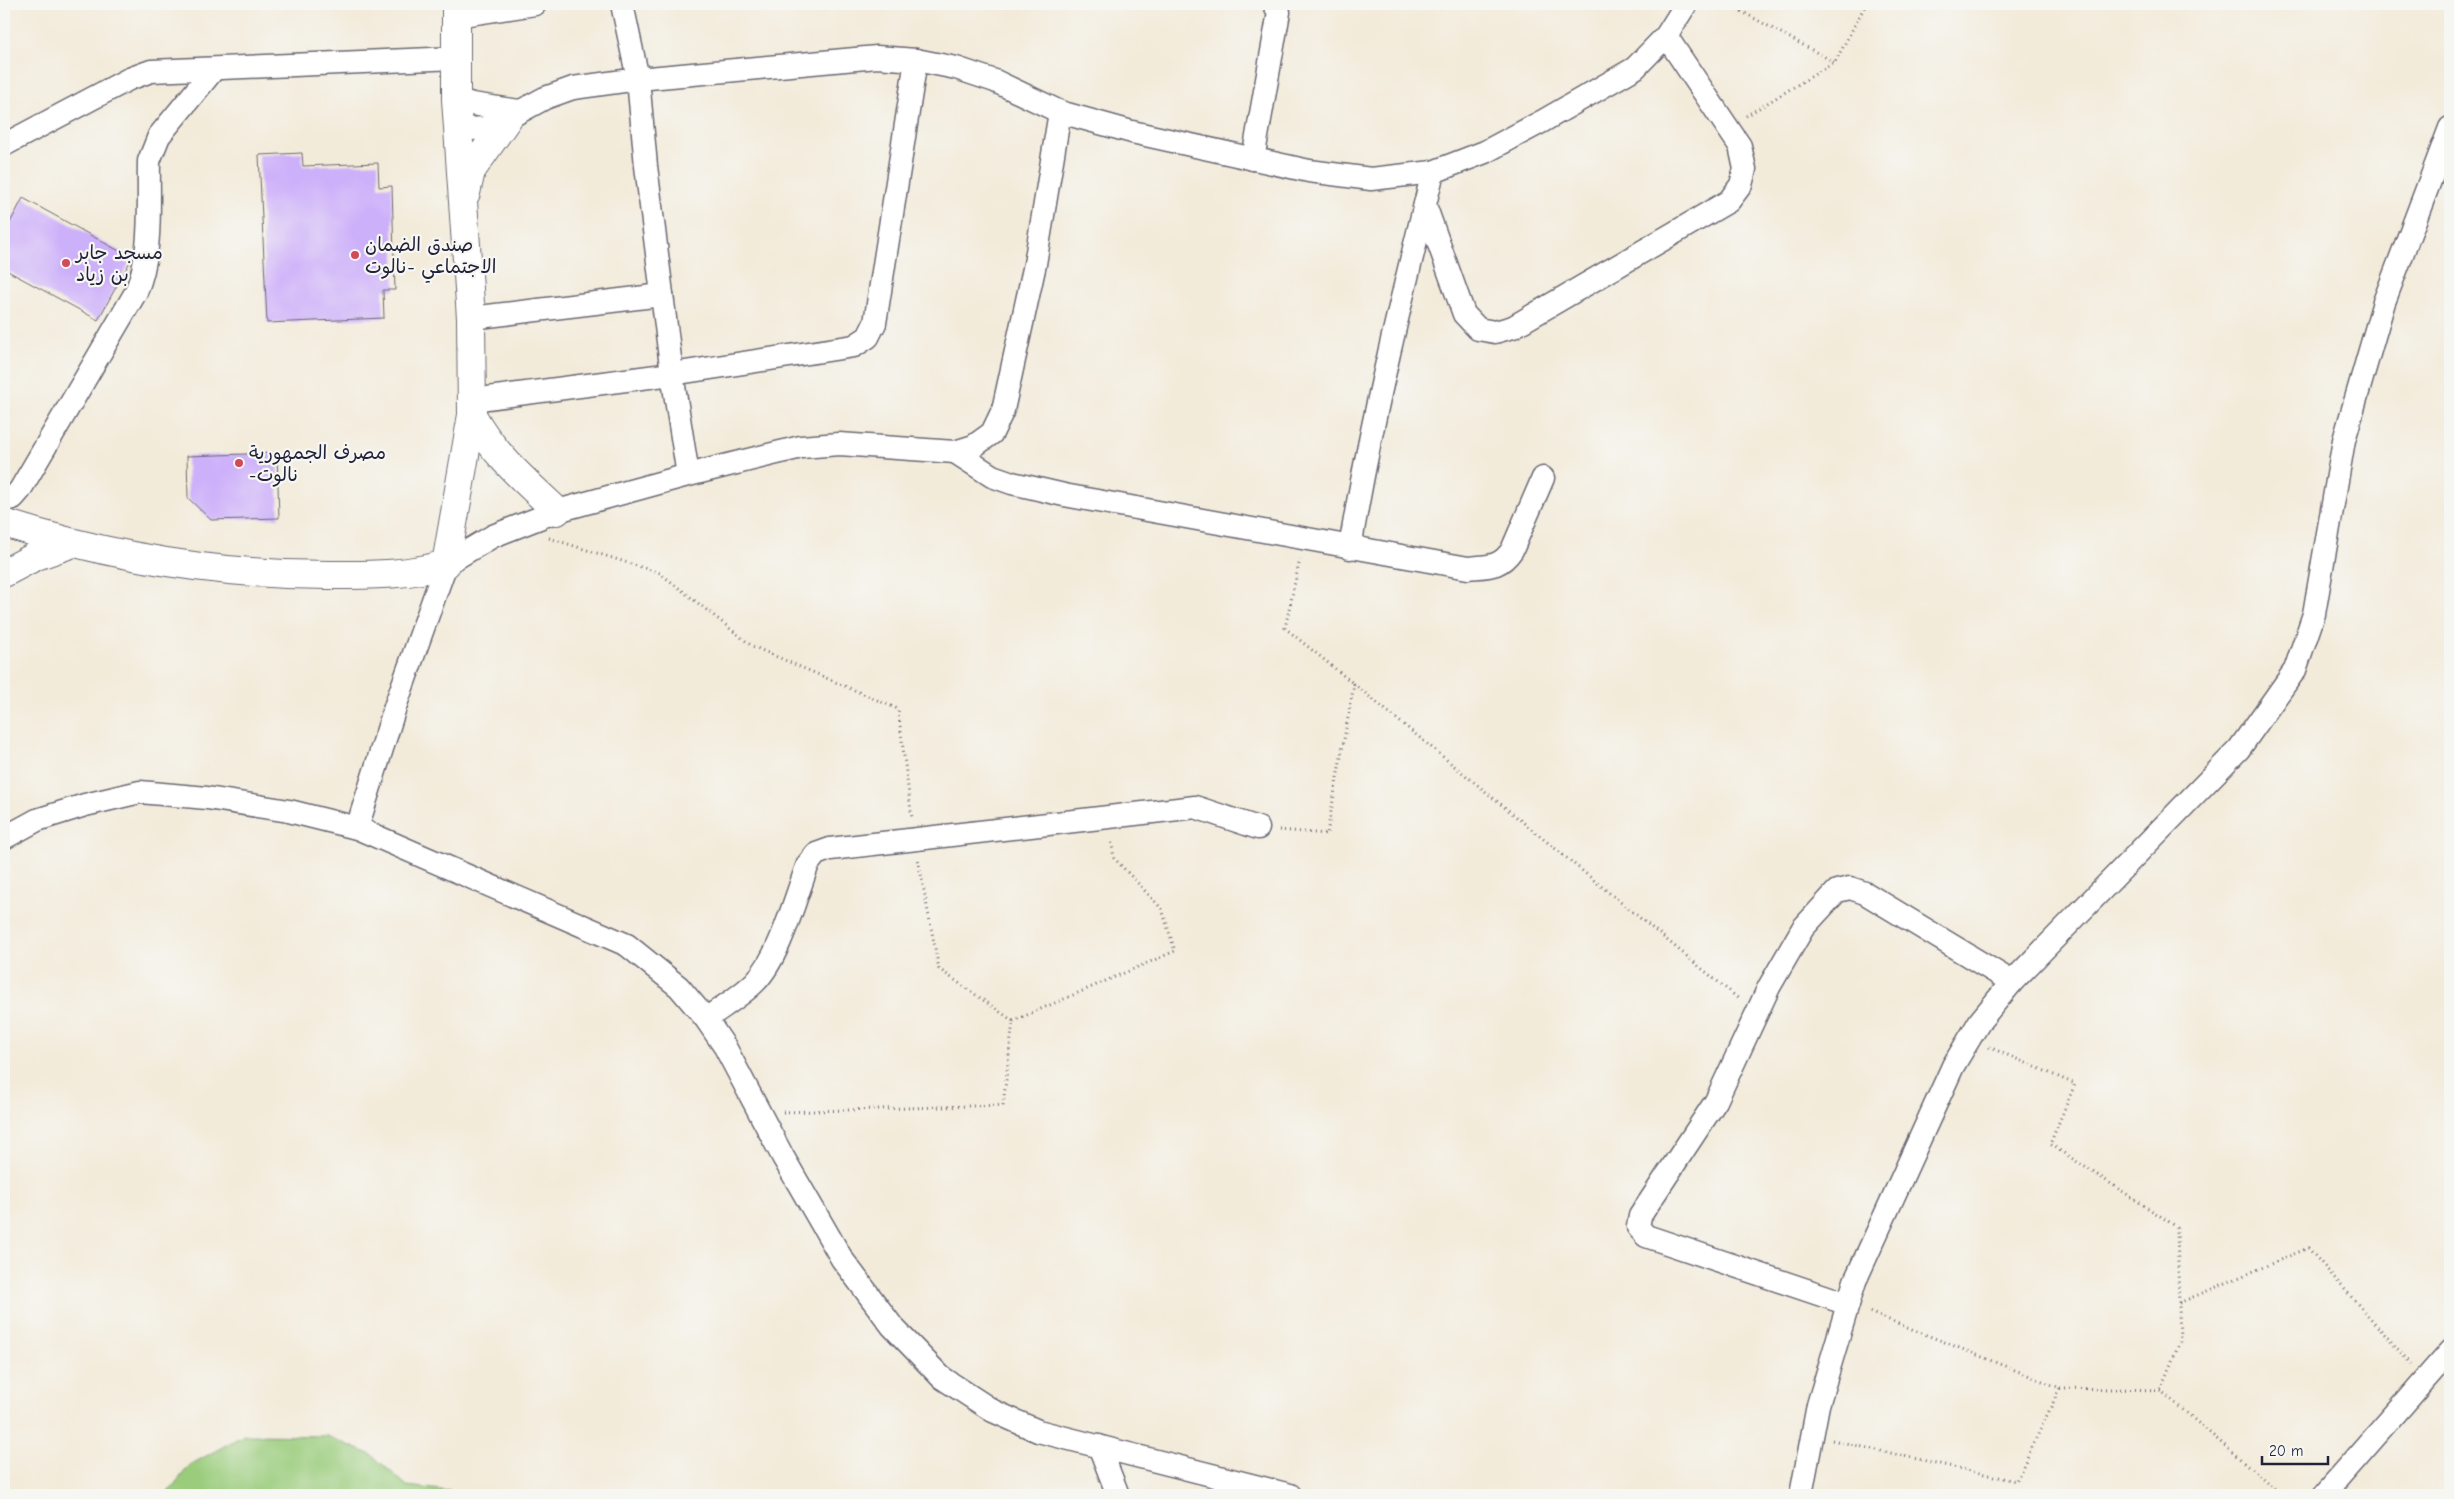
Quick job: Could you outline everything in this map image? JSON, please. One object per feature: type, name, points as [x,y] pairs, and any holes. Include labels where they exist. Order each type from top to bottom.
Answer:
[{"type":"street","points":[[357,828],[396,704],[446,564],[472,407],[471,318],[456,99],[456,10],[535,4]]},
{"type":"street","points":[[622,4],[638,79],[646,166],[662,295],[688,475]]},
{"type":"street","points":[[1253,158],[1279,12],[1274,4]]},
{"type":"street","points":[[458,130],[484,128],[545,98],[574,88],[638,79],[877,58],[916,60],[956,68],[995,81],[1060,112],[1132,132],[1309,171],[1371,179],[1434,172],[1485,152],[1543,122],[1635,68],[1666,36],[1686,4]]},
{"type":"street","points":[[1425,205],[1464,314],[1478,329],[1495,332],[1513,328],[1729,201],[1741,185],[1745,169],[1740,146],[1666,36]]},
{"type":"street","points":[[4,145],[129,79],[151,71],[456,58]]},
{"type":"street","points":[[472,407],[854,346],[868,337],[875,323],[916,60]]},
{"type":"street","points":[[4,500],[13,498],[20,490],[136,292],[143,274],[147,253],[149,161],[153,147],[159,136],[214,69]]},
{"type":"street","points":[[456,99],[513,114]]},
{"type":"street","points":[[4,523],[73,542],[178,565],[304,575],[418,572],[446,564],[493,536],[557,512],[688,475],[801,447],[839,444],[955,452],[974,446],[992,433],[1003,410],[1035,264],[1060,112]]},
{"type":"street","points":[[463,204],[471,171],[513,114]]},
{"type":"street","points":[[1801,1495],[1818,1405],[1855,1281],[1882,1217],[1953,1066],[1970,1038],[2012,982],[2239,749],[2295,670],[2314,614],[2322,556],[2346,431],[2384,302],[2450,128]]},
{"type":"street","points":[[1350,548],[1365,461],[1396,318],[1434,172]]},
{"type":"street","points":[[471,318],[662,295]]},
{"type":"street","points":[[472,407],[486,440],[514,471],[557,512]]},
{"type":"street","points":[[955,452],[980,470],[1012,483],[1064,495],[1468,568],[1492,566],[1505,560],[1512,550],[1543,478]]},
{"type":"street","points":[[4,573],[36,556],[73,542]]},
{"type":"street","points":[[4,838],[37,820],[85,805],[140,792],[207,798],[289,811],[357,828],[627,945],[679,987],[706,1019],[726,1047],[760,1112],[842,1258],[892,1326],[941,1377],[993,1411],[1029,1427],[1290,1495]]},
{"type":"street","points":[[706,1019],[754,984],[764,972],[775,952],[808,864],[816,854],[830,850],[1195,808],[1258,828]]},
{"type":"street","points":[[1848,1304],[1646,1236],[1638,1227],[1640,1216],[1716,1101],[1770,987],[1803,928],[1837,891],[1850,888],[1865,893],[2012,982]]},
{"type":"street","points":[[2324,1495],[2450,1351]]},
{"type":"street","points":[[1099,1446],[1118,1495]]},
{"type":"path","points":[[1728,4],[1835,62]]},
{"type":"path","points":[[1727,127],[1835,62],[1866,4]]},
{"type":"path","points":[[515,527],[660,573],[752,646],[898,709],[915,840],[938,969],[1013,1021]]},
{"type":"path","points":[[1304,539],[1286,628],[1757,1014]]},
{"type":"path","points":[[1258,828],[1328,834],[1354,684]]},
{"type":"path","points":[[1013,1021],[1175,951],[1162,909],[1114,858],[1106,817]]},
{"type":"path","points":[[760,1112],[1003,1105],[1013,1021]]},
{"type":"path","points":[[1970,1038],[2075,1084],[2050,1144],[2177,1228],[2180,1342],[2160,1390]]},
{"type":"path","points":[[2179,1304],[2308,1248],[2425,1379]]},
{"type":"path","points":[[1848,1304],[2060,1388],[2160,1390],[2282,1495]]},
{"type":"path","points":[[1812,1435],[2016,1481],[2060,1388]]},
{"type":"green space","points":[[244,1435],[327,1436],[372,1455],[407,1486],[482,1495],[166,1495],[190,1465]]},
{"type":"building","points":[[302,153],[303,166],[378,163],[379,187],[392,186],[395,290],[383,290],[384,318],[267,323],[259,155]]},
{"type":"building","name":"مسجد جابر بن زياد","points":[[23,198],[132,258],[98,320],[4,269],[4,234]]},
{"type":"building","points":[[277,453],[279,518],[211,520],[188,498],[187,456]]},
{"type":"place","name":"صندق الضمان الاجتماعي -نالوت","points":[[355,255]]},
{"type":"place","name":"مسجد جابر بن زياد","points":[[66,263]]},
{"type":"place","name":"مصرف الجمهورية -نالوت","points":[[239,463]]}]
